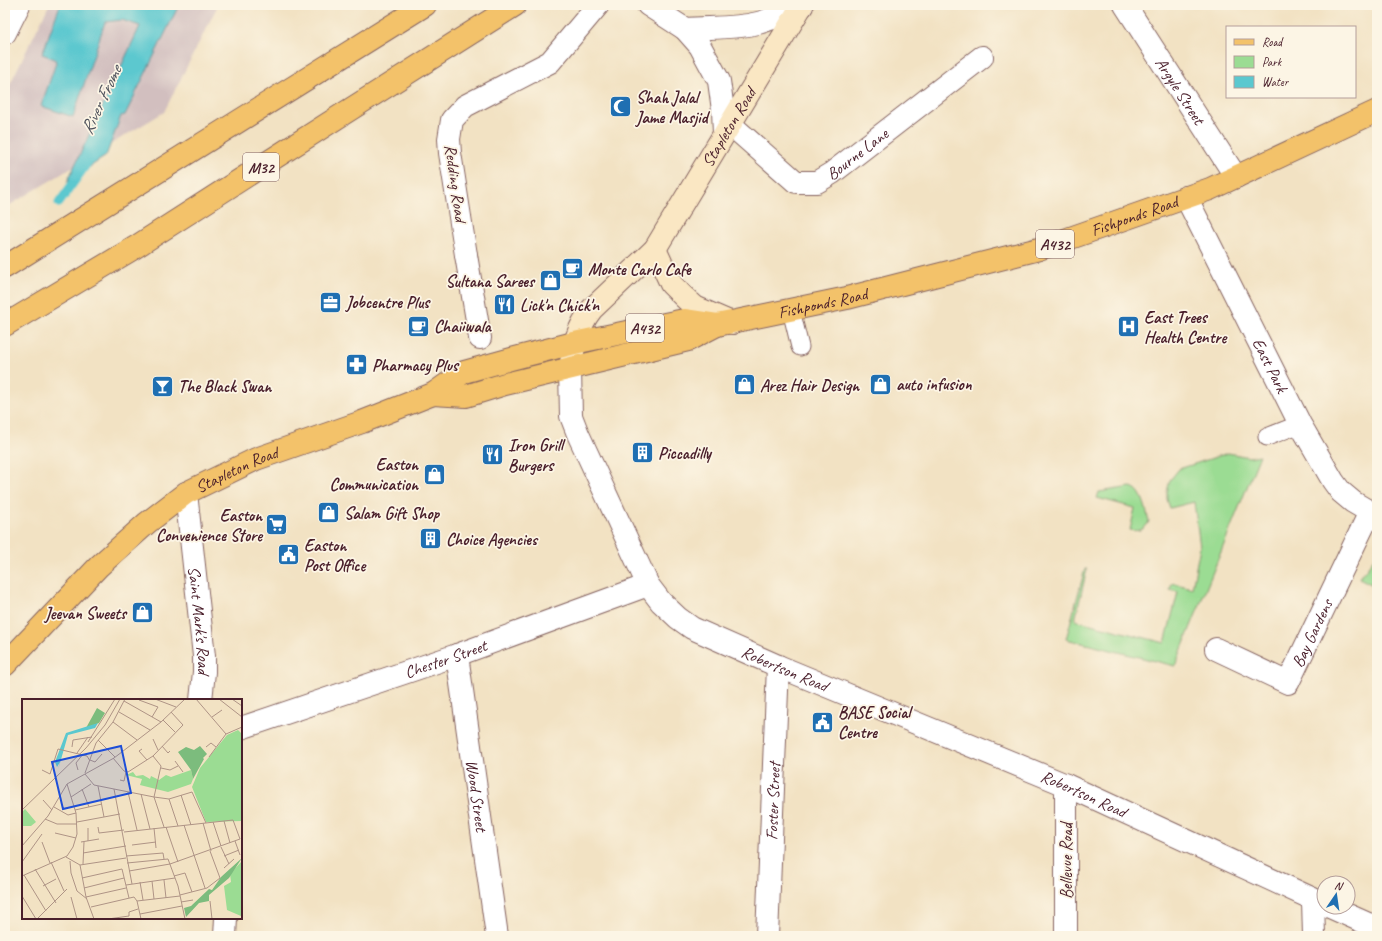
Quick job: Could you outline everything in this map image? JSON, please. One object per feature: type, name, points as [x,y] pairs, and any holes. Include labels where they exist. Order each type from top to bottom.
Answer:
[{"type":"main road","points":[[5,267],[425,5]]},
{"type":"main road","name":"M32","points":[[5,325],[134,248],[515,5]]},
{"type":"main road","name":"Stapleton Road","points":[[570,368],[574,343],[585,318],[592,309],[655,249],[802,5]]},
{"type":"main road","name":"Fishponds Road","points":[[610,359],[688,340],[724,324],[847,298],[1039,249],[1210,189],[1377,111]]},
{"type":"main road","points":[[655,249],[671,284],[695,307],[724,324]]},
{"type":"main road","name":"Fishponds Road","points":[[574,343],[684,320],[724,324]]},
{"type":"main road","name":"Stapleton Road","points":[[5,665],[99,566],[147,523],[186,493],[256,459],[362,422],[433,394],[464,372],[511,358],[574,343]]},
{"type":"main road","name":"Stapleton Road","points":[[433,394],[466,396],[570,368],[610,359]]},
{"type":"street","points":[[5,32],[19,5]]},
{"type":"street","name":"Redding Road","points":[[480,338],[450,152],[449,139],[452,120],[465,106],[550,62],[598,5]]},
{"type":"street","points":[[648,5],[685,28],[700,46],[719,81],[723,110],[723,135]]},
{"type":"street","points":[[685,28],[734,26],[756,23],[780,15],[802,5]]},
{"type":"street","name":"Argyle Street","points":[[1125,5],[1236,177]]},
{"type":"street","name":"Bourne Lane","points":[[723,135],[796,182],[817,182],[832,173],[982,57]]},
{"type":"street","name":"East Park","points":[[1186,197],[1300,424],[1318,456],[1341,492],[1353,502],[1373,513]]},
{"type":"street","name":"Robertson Road","points":[[570,368],[571,416],[592,467],[648,585],[661,602],[678,618],[692,628],[778,666],[1066,785],[1316,901]]},
{"type":"street","name":"Saint Mark's Road","points":[[186,493],[204,656],[201,699]]},
{"type":"street","name":"Bay Gardens","points":[[1216,649],[1288,683],[1373,513]]},
{"type":"street","name":"Chester Street","points":[[242,728],[457,655],[648,585]]},
{"type":"street","name":"Wood Street","points":[[457,655],[497,936]]},
{"type":"street","name":"Foster Street","points":[[767,936],[778,666]]},
{"type":"street","name":"Bellevue Road","points":[[1066,785],[1066,936]]},
{"type":"street","points":[[1314,936],[1319,915]]},
{"type":"street","name":"Robertson Road","points":[[1347,915],[1377,928]]},
{"type":"street","points":[[225,936],[226,919]]},
{"type":"lane","points":[[791,310],[800,347]]},
{"type":"lane","points":[[1267,437],[1300,424]]},
{"type":"shaded area","points":[[49,5],[218,5],[164,112],[5,208],[5,94]]},
{"type":"green space","points":[[1228,453],[1249,457],[1260,455],[1175,666],[1066,639],[1085,569],[1087,569],[1075,620],[1165,643],[1178,592],[1170,590],[1172,583],[1192,588],[1200,547],[1194,502],[1170,508],[1167,499],[1167,492],[1170,480],[1179,469]]},
{"type":"green space","points":[[1131,487],[1141,496],[1149,521],[1144,528],[1133,531],[1130,530],[1135,508],[1097,498],[1099,492]]},
{"type":"green space","points":[[1377,556],[1377,587],[1359,578]]},
{"type":"water","points":[[60,5],[179,5],[125,115],[121,116],[106,156],[67,182],[140,26],[122,20],[105,22],[73,117],[41,106],[56,63],[55,59],[42,54]]},
{"type":"waterway","name":"River Frome","points":[[59,203],[86,165]]},
{"type":"place","name":"Shah Jalal Jame Masjid","points":[[620,107]]},
{"type":"place","name":"Monte Carlo Cafe","points":[[572,269]]},
{"type":"place","name":"Sultana Sarees","points":[[550,281]]},
{"type":"place","name":"Jobcentre Plus","points":[[331,302]]},
{"type":"place","name":"Lick'n Chick'n","points":[[505,305]]},
{"type":"place","name":"Chaiiwala","points":[[419,326]]},
{"type":"place","name":"East Trees Health Centre","points":[[1128,327]]},
{"type":"place","name":"Pharmacy Plus","points":[[356,365]]},
{"type":"place","name":"auto infusion","points":[[880,384]]},
{"type":"place","name":"Arez Hair Design","points":[[744,385]]},
{"type":"place","name":"The Black Swan","points":[[163,386]]},
{"type":"place","name":"Piccadilly","points":[[643,453]]},
{"type":"place","name":"Iron Grill Burgers","points":[[492,455]]},
{"type":"place","name":"Easton Communication","points":[[434,474]]},
{"type":"place","name":"Salam Gift Shop","points":[[328,513]]},
{"type":"place","name":"Easton Convenience Store","points":[[277,525]]},
{"type":"place","name":"Choice Agencies","points":[[431,539]]},
{"type":"place","name":"Easton Post Office","points":[[288,555]]},
{"type":"place","name":"Jeevan Sweets","points":[[142,613]]},
{"type":"place","name":"BASE Social Centre","points":[[822,722]]}]
